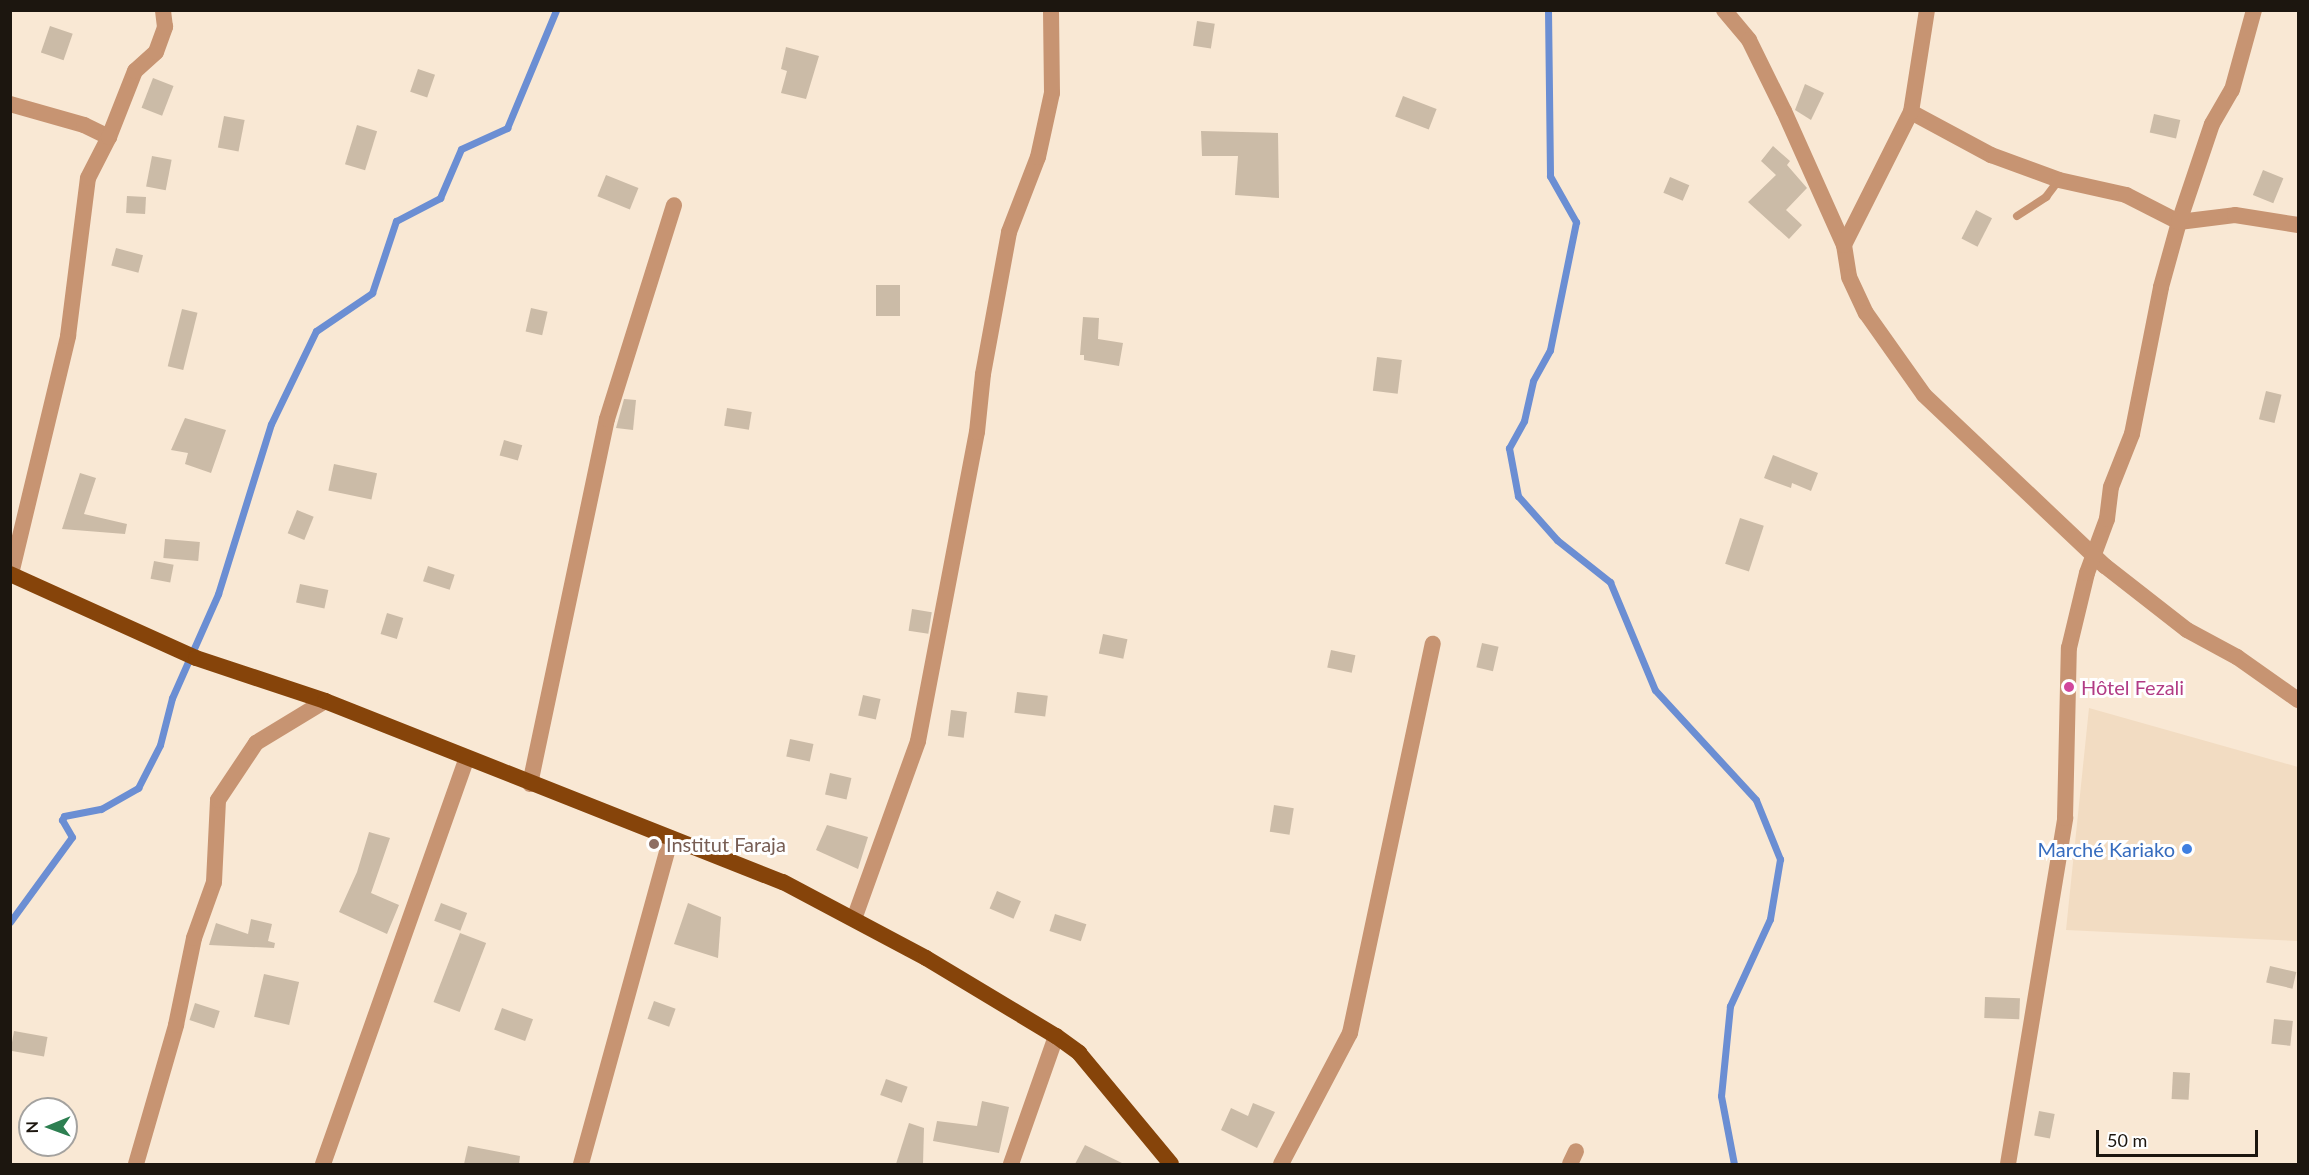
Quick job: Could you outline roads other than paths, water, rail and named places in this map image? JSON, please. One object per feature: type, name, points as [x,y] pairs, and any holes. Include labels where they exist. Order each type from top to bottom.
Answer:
[{"type":"highway","points":[[11,574],[61,600],[191,656],[325,701],[466,760],[783,882],[854,919],[1056,1036],[1079,1053],[1171,1164]]},
{"type":"street","points":[[11,574],[68,336],[88,178],[109,137],[135,71],[156,51],[165,27],[163,10]]},
{"type":"street","points":[[854,919],[918,741],[975,443],[983,374],[1009,232],[1038,157],[1052,93],[1052,10]]},
{"type":"street","points":[[1724,10],[1749,40],[1844,245],[1849,277],[1866,313],[1924,395],[2094,556],[2187,630],[2238,657],[2298,700]]},
{"type":"street","points":[[1844,245],[1911,112],[1918,83],[1927,10]]},
{"type":"street","points":[[2008,1164],[2066,818],[2069,648],[2094,556],[2107,519],[2111,487],[2132,434],[2161,287],[2179,222],[2212,124],[2232,90],[2254,10]]},
{"type":"street","points":[[10,104],[84,125],[109,137]]},
{"type":"street","points":[[1911,112],[1991,155],[2059,180],[2126,195],[2179,222],[2235,215],[2298,225]]},
{"type":"street","points":[[530,784],[607,418],[674,205]]},
{"type":"street","points":[[1281,1164],[1350,1032],[1433,644]]},
{"type":"street","points":[[136,1164],[176,1025],[194,938],[214,882],[218,800],[256,743],[325,701]]},
{"type":"street","points":[[323,1164],[466,760]]},
{"type":"street","points":[[581,1164],[671,838]]},
{"type":"street","points":[[1011,1164],[1056,1036]]},
{"type":"lane","points":[[2017,216],[2046,197],[2059,180]]},
{"type":"waterway","points":[[10,922],[72,837],[62,820],[64,816],[101,809],[138,788],[160,745],[172,698],[218,594],[271,424],[316,331],[372,293],[396,221],[440,198],[461,149],[507,128],[556,10]]},
{"type":"waterway","points":[[1548,10],[1550,176],[1576,222],[1550,350],[1533,381],[1524,421],[1509,448],[1518,496],[1557,540],[1610,582],[1655,690],[1756,800],[1780,859],[1770,919],[1730,1006],[1721,1096],[1734,1164]]},
{"type":"place","name":"Hôtel Fezali","points":[[2069,687]]},
{"type":"place","name":"Institut Faraja","points":[[654,844]]},
{"type":"place","name":"Marché Kariako","points":[[2187,849]]}]
